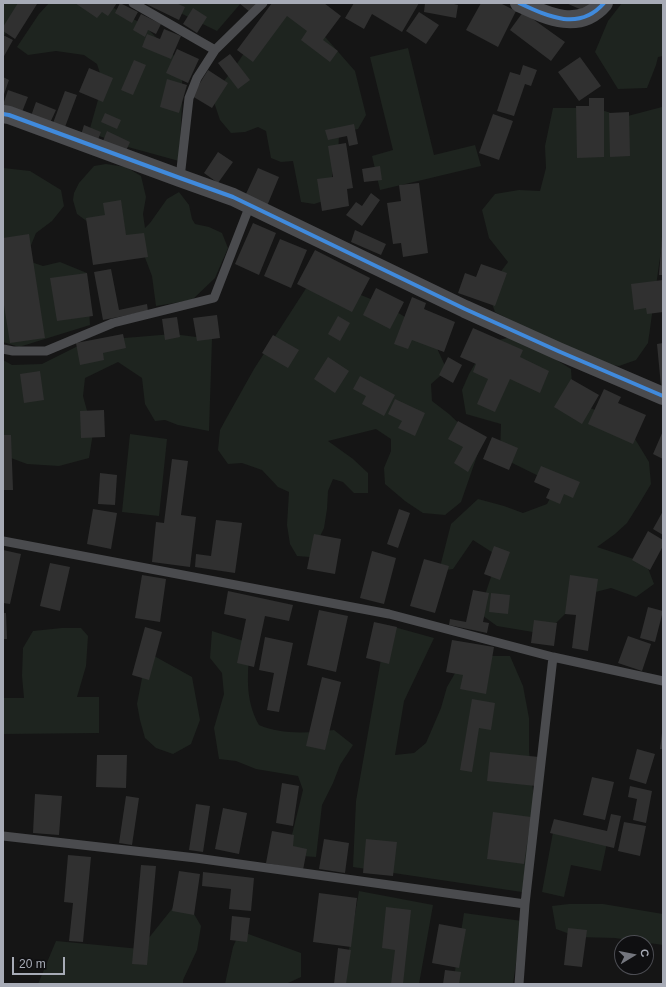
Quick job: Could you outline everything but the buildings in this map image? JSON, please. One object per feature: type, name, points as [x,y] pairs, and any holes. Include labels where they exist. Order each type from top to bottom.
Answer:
[{"type":"street","points":[[519,3],[542,14],[562,20],[588,16],[598,10],[604,3]]},
{"type":"street","points":[[3,114],[10,115],[233,197],[465,309],[558,352],[663,396]]},
{"type":"lane","points":[[133,3],[215,50]]},
{"type":"lane","points":[[180,178],[189,98],[197,78],[215,50],[263,3]]},
{"type":"lane","points":[[3,349],[13,351],[46,351],[113,323],[214,298],[250,205]]},
{"type":"lane","points":[[3,541],[389,614],[553,657],[663,681]]},
{"type":"lane","points":[[519,984],[525,904],[553,657]]},
{"type":"lane","points":[[3,836],[196,858],[525,904]]},
{"type":"shaded area","points":[[3,3],[27,3],[3,37]]},
{"type":"shaded area","points":[[49,3],[105,3],[144,25],[182,64],[182,104],[179,161],[128,147],[89,132],[103,82],[97,64],[84,55],[56,51],[28,55],[17,47],[39,14]]},
{"type":"shaded area","points":[[160,3],[241,3],[217,31]]},
{"type":"shaded area","points":[[622,3],[663,3],[663,56],[658,57],[647,88],[618,89],[595,52],[608,21]]},
{"type":"shaded area","points":[[297,5],[355,71],[366,115],[358,129],[339,133],[338,161],[332,174],[333,198],[314,204],[301,202],[293,161],[281,162],[271,158],[266,131],[258,127],[245,132],[231,133],[220,120],[212,96],[232,71],[253,40]]},
{"type":"shaded area","points":[[408,48],[434,155],[475,145],[481,166],[380,190],[372,156],[393,150],[370,57]]},
{"type":"shaded area","points":[[662,107],[663,236],[648,343],[636,360],[619,366],[594,362],[495,312],[487,290],[508,262],[489,238],[482,210],[495,194],[519,190],[540,191],[546,168],[545,146],[553,108],[595,108],[624,117]]},
{"type":"shaded area","points":[[106,164],[126,167],[141,176],[146,197],[143,214],[145,228],[167,199],[179,192],[189,205],[192,219],[195,224],[209,227],[222,233],[228,248],[215,278],[192,300],[156,306],[152,276],[141,247],[111,239],[77,214],[73,200],[74,193],[79,183],[94,166]]},
{"type":"shaded area","points":[[3,168],[30,171],[61,190],[64,206],[52,221],[36,233],[25,260],[43,266],[60,262],[87,273],[90,325],[19,347],[3,342]]},
{"type":"shaded area","points":[[314,276],[383,304],[429,331],[447,370],[431,384],[432,401],[467,431],[478,453],[461,502],[445,515],[423,513],[405,501],[385,484],[384,468],[391,451],[391,439],[376,429],[328,441],[353,459],[368,473],[368,493],[354,493],[343,482],[333,479],[328,491],[324,528],[310,557],[297,556],[290,544],[287,525],[289,492],[278,487],[262,470],[242,463],[228,464],[218,450],[220,430],[226,419],[254,369]]},
{"type":"shaded area","points":[[173,334],[212,339],[209,431],[178,425],[165,420],[155,421],[145,404],[142,378],[118,362],[85,378],[83,396],[93,433],[89,458],[59,466],[27,464],[3,455],[3,360],[12,365],[42,364],[88,341]]},
{"type":"shaded area","points":[[515,336],[571,369],[573,401],[605,414],[629,429],[649,462],[651,484],[639,504],[627,523],[597,547],[646,563],[654,584],[636,597],[611,588],[584,595],[545,634],[497,626],[479,613],[498,556],[473,540],[453,569],[439,571],[451,524],[478,499],[523,513],[547,504],[557,485],[500,457],[501,424],[466,414],[462,390],[469,374],[487,343]]},
{"type":"shaded area","points":[[130,434],[167,439],[159,516],[122,512]]},
{"type":"shaded area","points":[[387,625],[434,638],[404,701],[395,755],[414,753],[426,743],[441,708],[447,687],[465,656],[510,656],[523,686],[529,718],[529,751],[534,800],[522,892],[353,867],[356,801]]},
{"type":"shaded area","points":[[81,628],[88,636],[86,666],[77,697],[99,697],[99,733],[3,734],[3,698],[24,698],[22,676],[23,648],[33,631]]},
{"type":"shaded area","points":[[212,631],[250,643],[248,675],[249,695],[254,715],[259,725],[286,732],[315,732],[334,730],[353,745],[340,765],[322,805],[316,857],[287,855],[303,790],[298,776],[256,769],[236,761],[219,759],[214,728],[224,694],[222,673],[210,658]]},
{"type":"shaded area","points":[[147,652],[192,677],[200,720],[191,744],[173,754],[156,748],[145,738],[140,720],[137,704]]},
{"type":"shaded area","points":[[554,827],[608,838],[601,871],[571,865],[564,897],[542,892]]},
{"type":"shaded area","points":[[359,891],[433,905],[419,984],[343,984]]},
{"type":"shaded area","points":[[183,895],[201,926],[197,950],[183,980],[183,984],[38,984],[56,941],[140,949]]},
{"type":"shaded area","points":[[569,904],[603,904],[663,914],[663,945],[654,944],[654,935],[614,935],[614,938],[578,937],[556,929],[552,906]]},
{"type":"shaded area","points":[[464,913],[522,921],[513,984],[453,984]]},
{"type":"shaded area","points":[[240,931],[301,953],[301,977],[286,984],[225,984],[233,947]]},
{"type":"cycle path","points":[[519,3],[541,13],[563,19],[584,17],[594,12],[604,3]]},
{"type":"cycle path","points":[[3,114],[233,197],[465,309],[663,396]]}]
